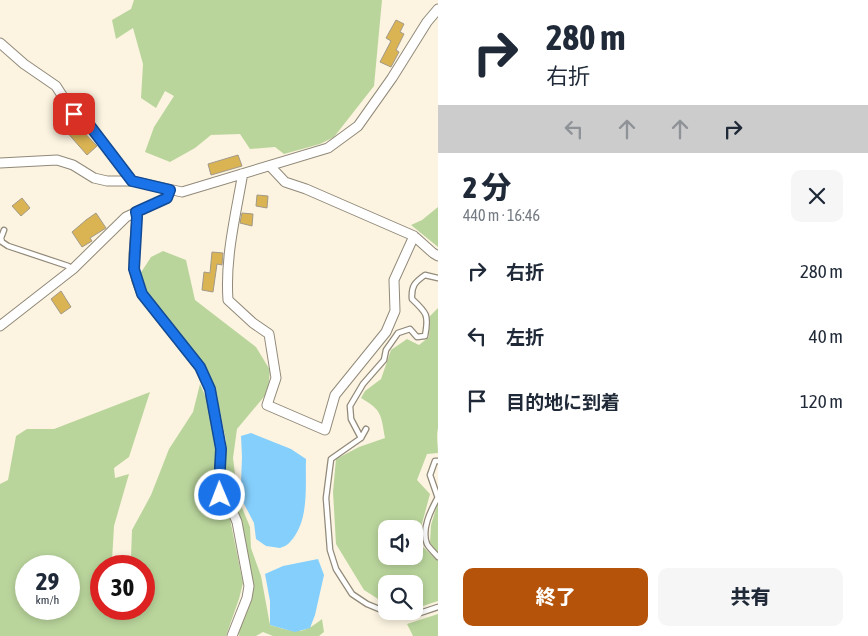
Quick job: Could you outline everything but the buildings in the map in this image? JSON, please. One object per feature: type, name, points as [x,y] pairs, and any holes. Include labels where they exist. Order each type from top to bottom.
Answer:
[{"type":"street","points":[[0,163],[57,160],[73,165],[94,178],[107,181],[132,181],[182,192],[328,148],[358,126],[392,78],[426,22],[438,9]]},
{"type":"street","points":[[0,43],[24,64],[56,86],[74,114],[84,118],[132,181]]},
{"type":"street","points":[[270,166],[285,182],[306,189],[414,236],[438,256]]},
{"type":"street","points":[[241,174],[242,178],[230,248],[227,284],[228,300],[253,323],[269,334],[276,378],[267,405],[325,430],[334,395],[386,332],[395,311],[394,280],[414,236]]},
{"type":"street","points":[[0,326],[73,269],[126,217],[167,198],[170,190]]},
{"type":"street","points":[[136,212],[134,269],[142,294],[200,367],[210,389],[221,449],[220,495],[234,514],[237,522],[248,586],[247,598],[232,636]]},
{"type":"lane","points":[[4,230],[1,238],[2,242],[8,246],[73,269]]},
{"type":"lane","points":[[361,438],[351,419],[350,406],[363,384],[384,360],[386,350],[398,333],[410,329],[417,337],[425,336],[428,323],[426,313],[412,299],[414,283],[425,275],[438,278]]},
{"type":"lane","points":[[366,429],[361,438],[331,459],[326,498],[330,550],[336,569],[352,594],[367,604],[384,611],[398,615],[414,614],[438,607]]},
{"type":"lane","points":[[438,461],[436,461],[430,475],[438,497],[430,514],[426,532],[428,545],[438,557]]},
{"type":"green space","points":[[134,0],[382,0],[374,86],[334,137],[320,144],[284,154],[275,147],[250,149],[240,134],[211,135],[195,148],[170,162],[145,152],[154,127],[174,96],[165,91],[156,108],[141,98],[143,64],[133,28],[116,39],[112,20],[131,9]]},
{"type":"green space","points":[[438,207],[438,247],[411,225],[422,220]]},
{"type":"green space","points":[[163,251],[186,260],[195,300],[256,347],[270,370],[268,392],[237,429],[233,458],[238,498],[250,527],[251,548],[261,576],[270,625],[298,631],[309,628],[322,619],[324,632],[319,636],[273,636],[263,632],[256,636],[239,636],[240,620],[253,587],[224,493],[226,441],[215,388],[203,366],[153,302],[140,274],[151,257]]},
{"type":"green space","points":[[438,308],[438,453],[427,454],[417,480],[430,494],[423,520],[378,520],[378,565],[423,565],[423,547],[438,561],[438,601],[423,606],[423,575],[378,575],[378,599],[364,590],[336,544],[333,492],[336,459],[359,447],[385,438],[383,424],[377,410],[361,398],[365,391],[381,379],[391,350],[407,339],[419,345],[429,337],[430,316]]},
{"type":"green space","points":[[200,384],[207,400],[216,455],[215,497],[230,519],[243,583],[226,636],[0,636],[0,484],[8,480],[16,436],[27,429],[54,429],[150,392],[129,457],[114,468],[115,478],[129,474],[114,526],[112,555],[90,555],[90,620],[155,620],[155,555],[131,555],[132,530],[151,495],[169,449],[193,412]]},
{"type":"green space","points":[[438,502],[438,554],[430,543],[431,525]]},
{"type":"green space","points":[[438,614],[438,636],[413,636],[407,624]]},
{"type":"water","points":[[251,433],[291,449],[306,459],[306,491],[301,524],[289,543],[280,548],[266,546],[256,539],[254,523],[243,502],[241,436]]},
{"type":"water","points":[[318,559],[324,575],[315,615],[310,628],[295,632],[270,625],[270,601],[265,574],[283,566]]},
{"type":"route","points":[[74,114],[84,118],[132,181],[170,190],[167,198],[136,212],[134,269],[142,294],[200,367],[210,389],[221,449],[220,495]]}]
